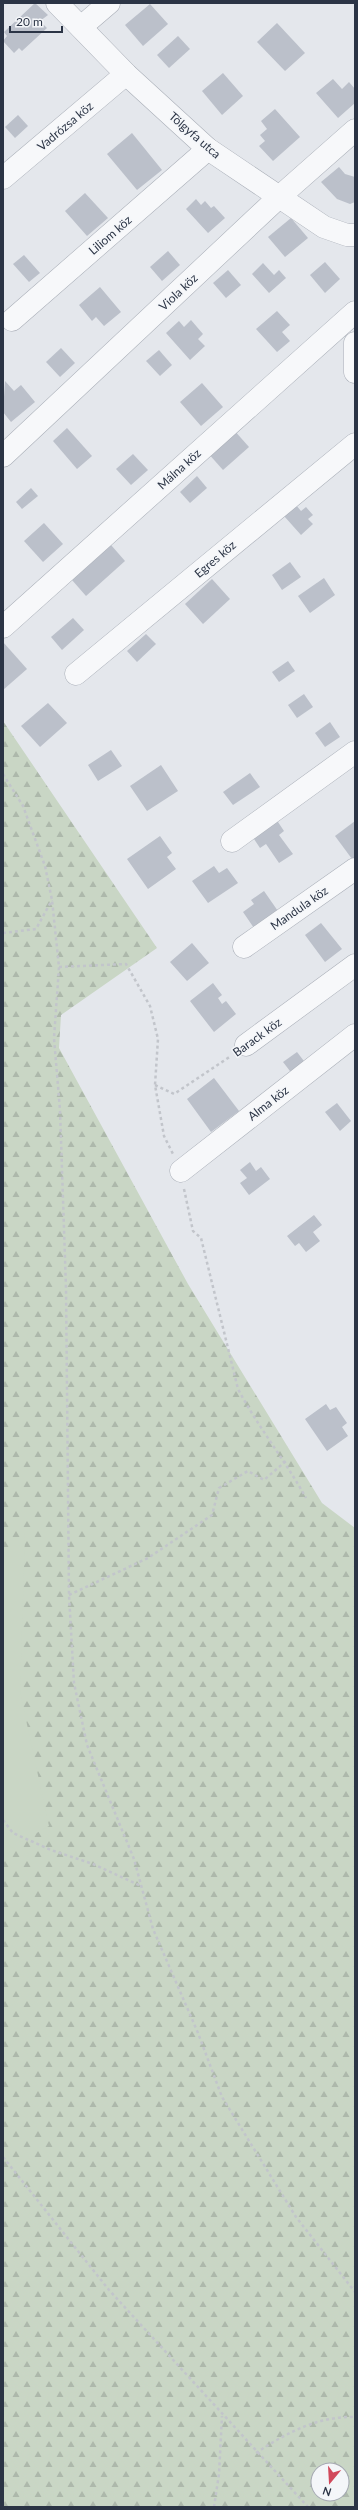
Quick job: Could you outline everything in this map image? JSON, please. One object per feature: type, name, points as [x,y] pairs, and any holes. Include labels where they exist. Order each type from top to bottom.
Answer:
[{"type":"street","name":"Tölgyfa utca","points":[[57,3],[126,74],[208,149],[278,198],[324,227],[352,239]]},
{"type":"street","points":[[81,27],[109,3]]},
{"type":"street","name":"Vadrózsa köz","points":[[3,178],[126,74]]},
{"type":"street","name":"Viola köz","points":[[3,456],[278,198],[355,130]]},
{"type":"street","name":"Liliom köz","points":[[12,320],[208,149]]},
{"type":"street","name":"Málna köz","points":[[3,627],[355,312]]},
{"type":"street","points":[[355,343],[355,372]]},
{"type":"street","name":"Egres köz","points":[[76,674],[355,444]]},
{"type":"street","points":[[232,841],[355,752]]},
{"type":"street","name":"Mandula köz","points":[[244,947],[355,869]]},
{"type":"street","name":"Barack köz","points":[[246,1045],[355,965]]},
{"type":"street","name":"Alma köz","points":[[181,1171],[355,1035]]},
{"type":"path","points":[[3,774],[23,806],[45,866],[52,900],[59,967],[54,1038],[60,1110],[66,1288],[69,1596],[74,1683],[87,1745],[134,1859],[153,1929],[198,2033],[222,2098],[296,2217],[355,2292]]},
{"type":"path","points":[[3,933],[36,929],[52,900]]},
{"type":"path","points":[[59,967],[126,964],[150,1006],[158,1039],[155,1086],[164,1136],[181,1171],[193,1231],[201,1238],[238,1389],[250,1410],[286,1461],[306,1498]]},
{"type":"path","name":"Barack köz","points":[[155,1086],[174,1094],[246,1045]]},
{"type":"path","points":[[69,1596],[148,1558],[212,1515],[219,1488],[248,1471],[264,1480],[286,1461]]},
{"type":"path","points":[[3,1820],[12,1833],[51,1850],[93,1864],[141,1886]]},
{"type":"path","points":[[3,2157],[109,2290],[256,2453],[300,2496],[308,2507]]},
{"type":"path","points":[[214,2507],[219,2474],[222,2415]]},
{"type":"path","points":[[256,2453],[286,2434],[309,2424],[355,2417]]},
{"type":"green space","points":[[3,721],[157,948],[61,1015],[59,1048],[188,1284],[322,1503],[355,1528],[355,2507],[3,2507]]},
{"type":"green space","points":[[25,1533],[20,1692],[49,1826],[3,1852],[3,1558]]},
{"type":"building","points":[[35,3],[48,15],[40,21],[47,28],[22,51],[19,48],[14,53],[3,41],[7,36],[4,32]]},
{"type":"building","points":[[150,4],[168,24],[143,46],[125,25]]},
{"type":"building","points":[[277,23],[305,53],[285,71],[257,42]]},
{"type":"building","points":[[178,36],[190,49],[169,68],[157,55]]},
{"type":"building","points":[[223,73],[243,96],[222,115],[202,91]]},
{"type":"building","points":[[333,79],[342,89],[349,82],[355,89],[355,103],[338,118],[316,93]]},
{"type":"building","points":[[275,109],[300,137],[273,161],[259,146],[265,141],[260,135],[267,129],[261,121]]},
{"type":"building","points":[[18,115],[28,126],[15,138],[5,127]]},
{"type":"building","points":[[132,133],[162,170],[137,190],[107,154]]},
{"type":"building","points":[[339,167],[345,174],[355,177],[355,202],[350,204],[337,199],[321,182]]},
{"type":"building","points":[[85,193],[108,218],[87,236],[65,211]]},
{"type":"building","points":[[196,199],[201,205],[205,201],[211,208],[214,206],[225,218],[208,233],[186,209]]},
{"type":"building","points":[[291,218],[308,238],[285,257],[268,237]]},
{"type":"building","points":[[168,251],[180,265],[162,281],[150,267]]},
{"type":"building","points":[[24,255],[40,273],[29,282],[13,264]]},
{"type":"building","points":[[325,262],[340,279],[325,293],[310,275]]},
{"type":"building","points":[[263,263],[274,275],[279,270],[286,278],[269,293],[252,274]]},
{"type":"building","points":[[228,270],[241,285],[226,298],[213,283]]},
{"type":"building","points":[[100,287],[121,312],[104,326],[96,317],[92,321],[79,305]]},
{"type":"building","points":[[277,311],[290,325],[282,332],[290,341],[277,352],[256,329]]},
{"type":"building","points":[[191,320],[203,334],[198,339],[205,346],[190,360],[166,333],[179,321],[184,327]]},
{"type":"building","points":[[61,348],[75,363],[60,377],[46,362]]},
{"type":"building","points":[[159,350],[172,365],[160,376],[146,361]]},
{"type":"building","points":[[5,381],[14,391],[21,385],[35,402],[11,422],[3,412]]},
{"type":"building","points":[[202,383],[223,407],[201,426],[180,402]]},
{"type":"building","points":[[67,428],[92,456],[77,469],[53,441]]},
{"type":"building","points":[[233,429],[249,447],[223,470],[207,452]]},
{"type":"building","points":[[133,454],[148,470],[131,485],[116,469]]},
{"type":"building","points":[[197,476],[207,488],[190,503],[180,492]]},
{"type":"building","points":[[31,488],[38,496],[22,509],[16,502]]},
{"type":"building","points":[[296,505],[301,511],[306,507],[313,515],[308,519],[313,524],[301,535],[284,516]]},
{"type":"building","points":[[44,523],[63,544],[43,562],[24,541]]},
{"type":"building","points":[[111,545],[125,561],[86,596],[72,580]]},
{"type":"building","points":[[290,562],[301,577],[282,590],[272,575]]},
{"type":"building","points":[[324,578],[335,595],[310,613],[298,596]]},
{"type":"building","points":[[212,579],[230,599],[203,624],[185,604]]},
{"type":"building","points":[[73,618],[84,630],[62,650],[51,637]]},
{"type":"building","points":[[146,634],[156,644],[137,662],[127,651]]},
{"type":"building","points":[[3,642],[27,669],[3,690]]},
{"type":"building","points":[[288,661],[295,671],[279,682],[272,672]]},
{"type":"building","points":[[304,694],[313,707],[297,718],[288,705]]},
{"type":"building","points":[[48,703],[67,723],[40,747],[21,726]]},
{"type":"building","points":[[330,722],[340,737],[325,747],[315,733]]},
{"type":"building","points":[[111,750],[122,766],[98,781],[88,765]]},
{"type":"building","points":[[161,765],[178,791],[147,811],[130,786]]},
{"type":"building","points":[[250,773],[260,787],[233,805],[223,792]]},
{"type":"building","points":[[274,816],[284,831],[279,835],[293,854],[279,863],[266,844],[260,848],[250,833]]},
{"type":"building","points":[[355,821],[355,863],[335,836]]},
{"type":"building","points":[[160,836],[172,853],[167,857],[176,869],[148,889],[127,859]]},
{"type":"building","points":[[214,866],[219,873],[227,868],[238,883],[208,903],[192,881]]},
{"type":"building","points":[[264,891],[280,914],[256,931],[243,912],[254,904],[251,900]]},
{"type":"building","points":[[321,923],[342,949],[325,962],[305,935]]},
{"type":"building","points":[[192,943],[209,963],[187,981],[170,962]]},
{"type":"building","points":[[213,983],[222,995],[218,998],[222,1004],[226,1001],[236,1014],[214,1032],[190,1001]]},
{"type":"building","points":[[297,1052],[307,1065],[293,1075],[283,1062]]},
{"type":"building","points":[[214,1078],[239,1111],[211,1132],[187,1099]]},
{"type":"building","points":[[337,1103],[351,1121],[340,1131],[325,1112]]},
{"type":"building","points":[[250,1162],[256,1171],[261,1167],[270,1179],[249,1195],[240,1183],[247,1178],[240,1170]]},
{"type":"building","points":[[314,1215],[322,1225],[313,1232],[320,1241],[306,1252],[299,1243],[295,1246],[287,1236]]},
{"type":"building","points":[[326,1404],[330,1410],[336,1407],[347,1423],[342,1427],[348,1436],[327,1451],[305,1419]]}]
